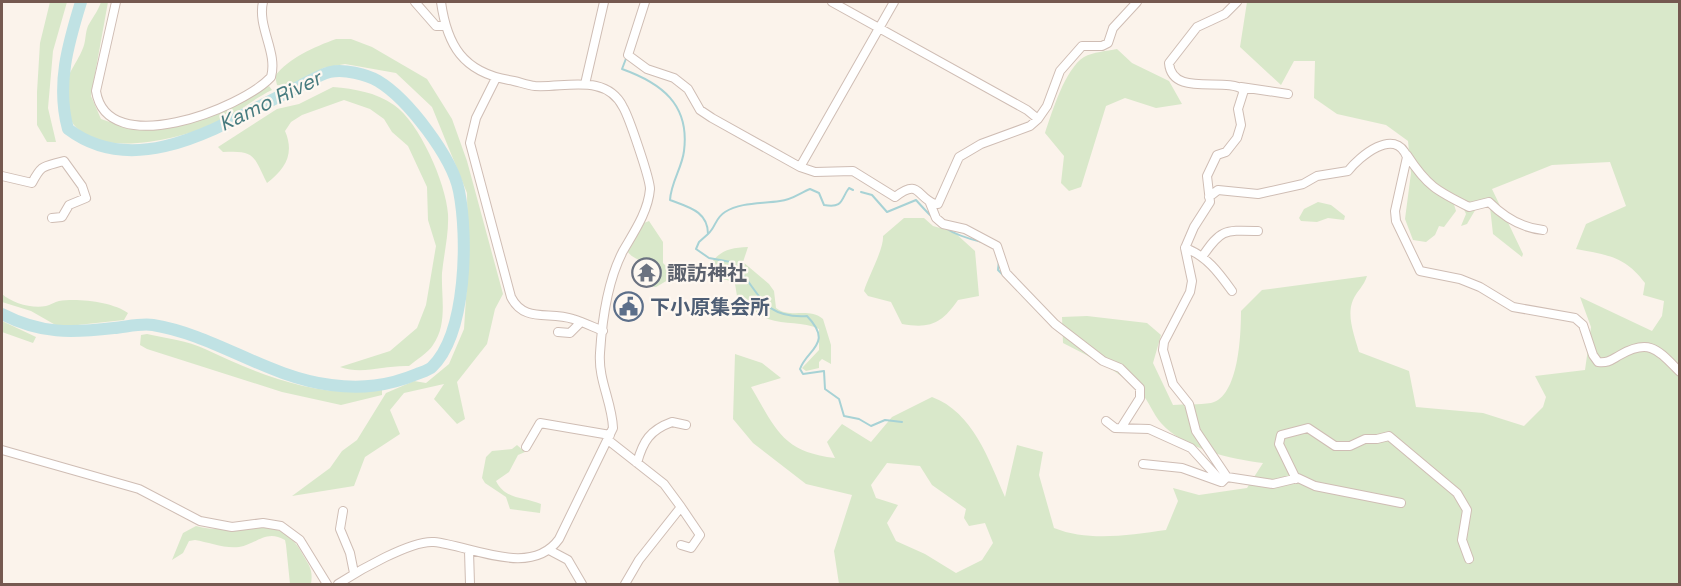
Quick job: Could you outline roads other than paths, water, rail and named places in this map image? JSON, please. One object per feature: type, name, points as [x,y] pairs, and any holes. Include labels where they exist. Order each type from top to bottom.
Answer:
[{"type":"street","points":[[116,2],[96,91],[97,101],[100,109],[111,118],[131,125],[150,126],[184,122],[236,100],[271,77],[273,67],[261,13],[263,2]]},
{"type":"street","points":[[415,2],[436,26],[444,26]]},
{"type":"street","points":[[338,585],[354,573],[392,554],[433,542],[469,551],[514,558],[539,556],[551,551],[560,539],[613,428],[612,408],[599,376],[603,331],[613,277],[624,251],[634,236],[650,187],[623,105],[604,90],[585,84],[534,86],[496,78],[475,68],[455,51],[444,26],[441,2]]},
{"type":"street","points":[[585,84],[604,2]]},
{"type":"street","points":[[645,2],[628,55],[647,69],[674,78],[688,89],[700,110],[800,167],[815,172],[853,171],[895,197],[906,189],[912,189],[926,196],[936,218],[943,224],[965,229],[997,246],[1006,273],[1055,324],[1103,361],[1120,368],[1140,388],[1140,398],[1121,428]]},
{"type":"street","points":[[832,2],[880,27],[1038,119]]},
{"type":"street","points":[[800,167],[894,2]]},
{"type":"street","points":[[930,204],[938,204],[959,157],[981,144],[1030,126],[1038,119],[1047,106],[1060,71],[1082,46],[1102,46],[1108,43],[1113,28],[1137,2]]},
{"type":"street","points":[[1237,2],[1218,18],[1197,27],[1169,63],[1172,72],[1186,82],[1197,85],[1233,84],[1288,94]]},
{"type":"street","points":[[496,78],[476,118],[470,143],[511,297],[516,307],[531,316],[571,318],[603,331]]},
{"type":"street","points":[[1225,480],[1196,431],[1189,404],[1173,384],[1163,350],[1164,342],[1190,292],[1192,281],[1185,248],[1194,227],[1208,208],[1207,176],[1213,162],[1237,138],[1241,125],[1238,109],[1244,90],[1241,87]]},
{"type":"street","points":[[1209,197],[1218,190],[1258,194],[1303,184],[1317,176],[1342,173],[1348,171],[1357,159],[1386,143],[1396,145],[1406,154],[1427,183],[1438,191],[1469,207],[1489,202],[1499,212],[1520,224],[1543,230]]},
{"type":"street","points":[[1406,154],[1406,169],[1395,211],[1396,221],[1420,271],[1460,279],[1480,287],[1515,308],[1575,318],[1583,325],[1593,355],[1598,362],[1611,362],[1637,346],[1644,346],[1658,350],[1680,372]]},
{"type":"street","points":[[2,176],[33,183],[37,170],[41,167],[64,162],[82,186],[86,198],[69,205],[62,217],[52,218]]},
{"type":"street","points":[[1202,256],[1216,236],[1226,231],[1258,231]]},
{"type":"street","points":[[1185,248],[1202,256],[1216,269],[1232,291]]},
{"type":"street","points":[[558,332],[570,333],[581,322]]},
{"type":"street","points":[[1106,421],[1115,428],[1149,429],[1191,448],[1225,480]]},
{"type":"street","points":[[637,463],[642,444],[651,432],[672,422],[686,425]]},
{"type":"street","points":[[526,447],[540,423],[609,437],[664,484],[700,535],[691,548],[681,545]]},
{"type":"street","points":[[1296,479],[1279,444],[1281,435],[1308,428],[1335,446],[1350,447],[1365,439],[1389,436],[1457,493],[1467,510],[1462,540],[1469,559]]},
{"type":"street","points":[[2,450],[139,489],[200,521],[232,527],[263,523],[281,526],[300,540],[327,585]]},
{"type":"street","points":[[1143,464],[1182,468],[1225,480],[1273,484],[1296,479],[1326,488],[1401,503]]},
{"type":"street","points":[[625,585],[639,560],[681,507]]},
{"type":"street","points":[[343,511],[340,529],[350,553],[354,573]]},
{"type":"street","points":[[469,551],[470,585]]},
{"type":"street","points":[[551,551],[568,560],[582,585]]},
{"type":"waterway","name":"Kamo River","points":[[2,314],[16,321],[43,329],[56,330],[84,331],[153,325],[198,337],[285,374],[308,381],[353,387],[375,386],[396,381],[431,368],[444,352],[458,308],[462,283],[464,233],[455,177],[427,130],[390,90],[373,78],[361,74],[330,72],[237,118],[180,142],[152,149],[123,150],[95,144],[68,129],[63,96],[65,65],[81,2]]},
{"type":"waterway","points":[[627,56],[622,69],[649,81],[660,89],[670,98],[682,120],[685,135],[684,151],[670,200],[696,211],[705,220],[708,234],[699,242],[696,249],[709,258],[731,262],[769,307],[791,316],[807,316],[815,325],[818,333],[816,346],[800,369],[803,374],[824,371],[825,389],[839,399],[844,416],[859,419],[871,426],[885,420],[902,422]]},
{"type":"waterway","points":[[708,234],[722,214],[738,206],[784,200],[810,189],[819,193],[824,205],[830,206],[839,204],[849,188],[853,190]]},
{"type":"waterway","points":[[861,192],[872,195],[887,212],[916,200],[945,228],[961,236],[982,242]]},
{"type":"waterway","points":[[999,260],[998,270],[1004,276]]},
{"type":"waterway","points":[[1022,295],[1058,331]]},
{"type":"place","name":"諏訪神社","points":[[646,273]]},
{"type":"place","name":"下小原集会所","points":[[629,307]]}]
